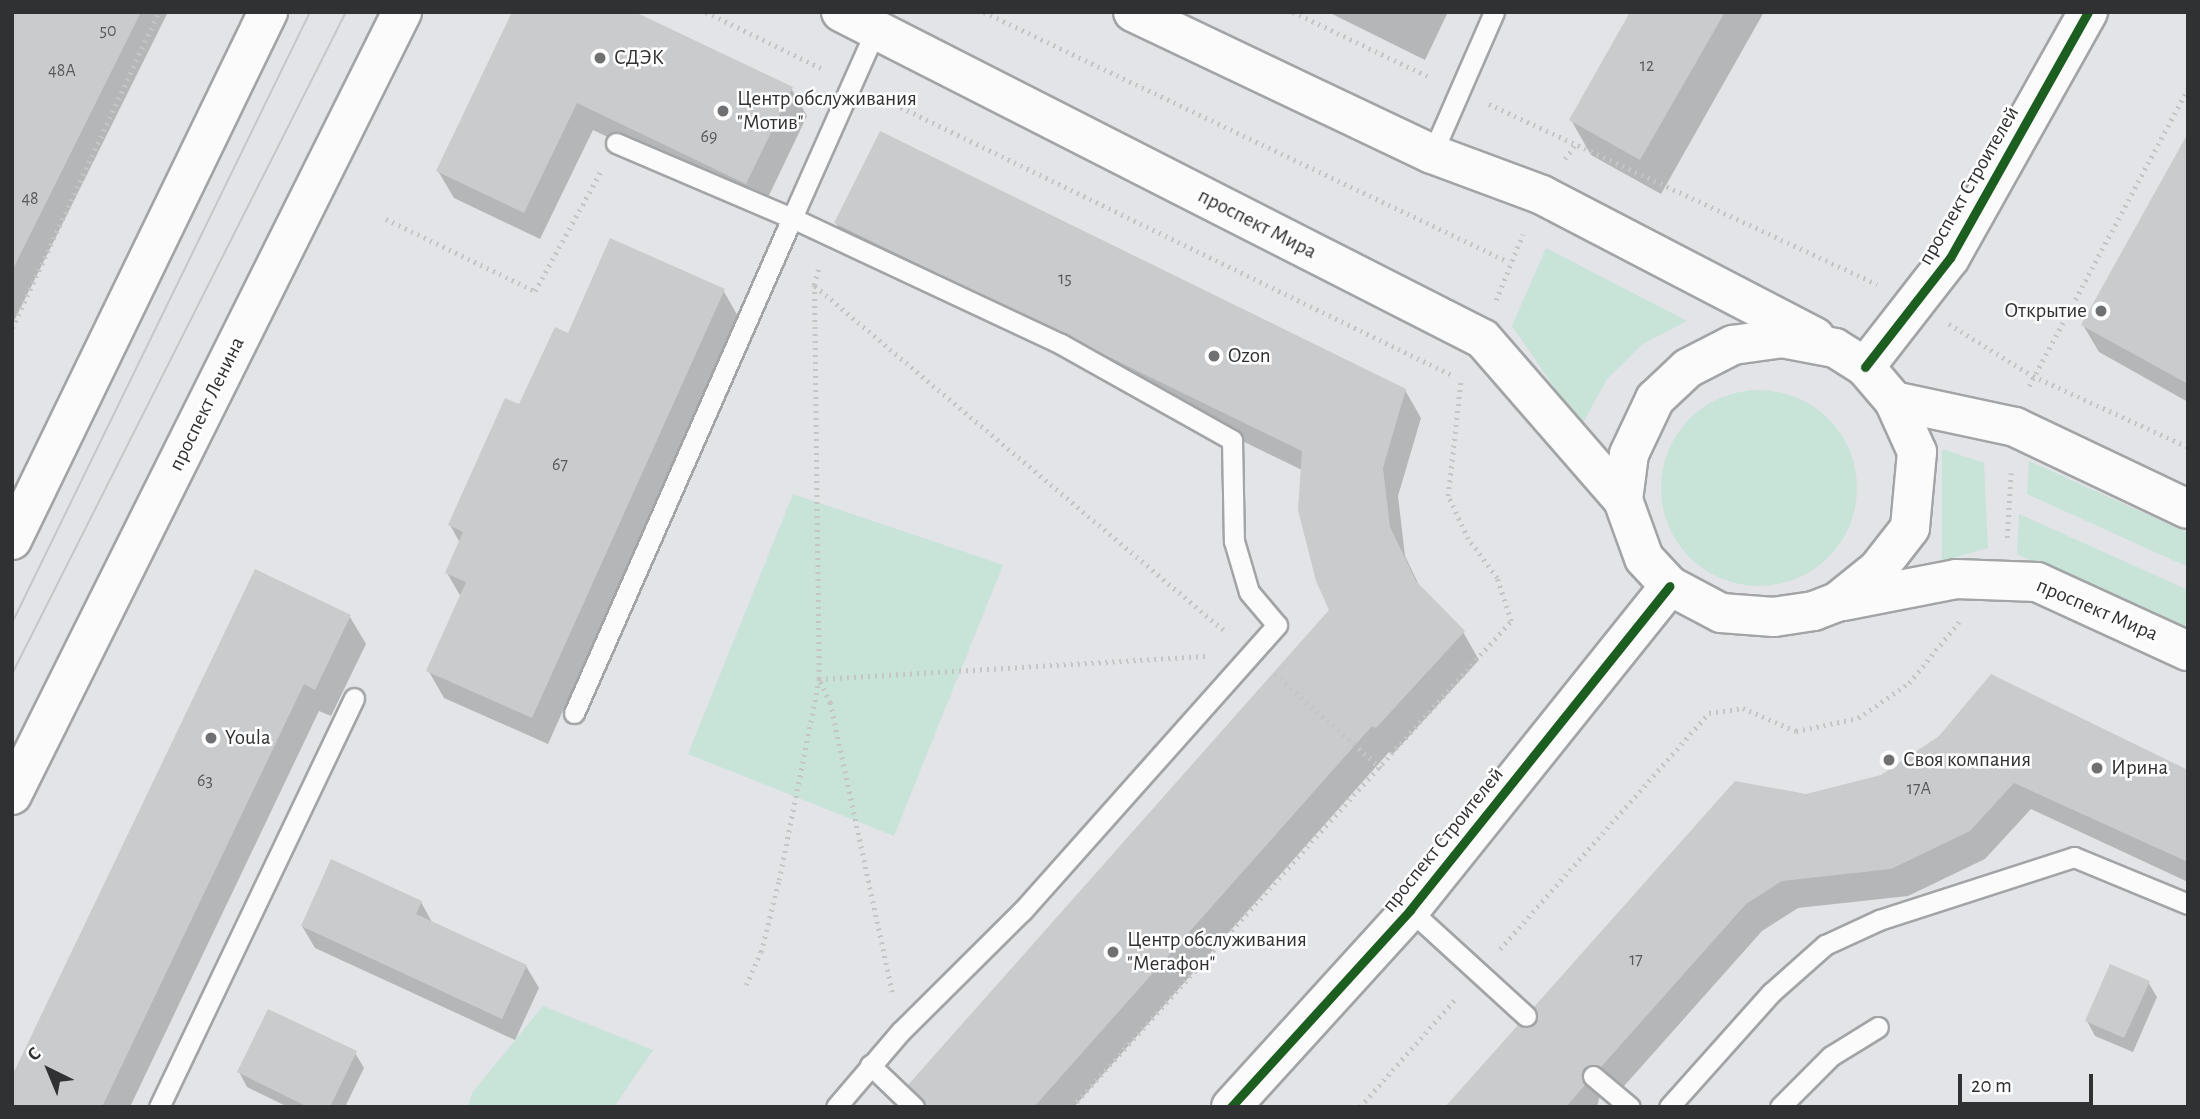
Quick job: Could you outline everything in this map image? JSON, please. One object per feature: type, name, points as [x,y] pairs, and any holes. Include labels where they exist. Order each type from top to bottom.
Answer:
[{"type":"main road","points":[[12,540],[268,12]]},
{"type":"main road","name":"проспект Ленина","points":[[12,795],[402,12]]},
{"type":"main road","name":"проспект Мира","points":[[841,12],[1483,339],[1623,500]]},
{"type":"main road","points":[[1133,12],[1432,154],[1542,195],[1850,358],[1894,401],[1917,452],[1910,528],[1878,569],[1838,602]]},
{"type":"main road","name":"проспект Строителей","points":[[1850,358],[1916,303],[1950,258],[2088,12]]},
{"type":"main road","points":[[1670,586],[1644,558],[1623,500],[1629,454],[1655,399],[1688,368],[1733,345],[1782,338],[1850,358]]},
{"type":"main road","points":[[1894,401],[2015,427],[2188,509]]},
{"type":"main road","name":"проспект Мира","points":[[1670,586],[1721,612],[1774,617],[1814,611],[1838,602],[1956,579],[2004,578],[2037,582],[2071,594],[2188,651]]},
{"type":"main road","name":"проспект Строителей","points":[[1231,1107],[1410,910],[1670,586]]},
{"type":"lane","points":[[1432,154],[1493,12]]},
{"type":"lane","points":[[574,713],[876,29]]},
{"type":"lane","points":[[616,143],[792,218],[1061,344],[1232,439],[1234,541],[1249,592],[1277,625],[1022,911],[901,1031],[836,1107]]},
{"type":"lane","points":[[159,1107],[354,698]]},
{"type":"lane","points":[[1669,1107],[1772,992],[1825,945],[1879,920],[2074,857],[2188,904]]},
{"type":"lane","points":[[1410,910],[1526,1016]]},
{"type":"lane","points":[[1780,1107],[1830,1056],[1878,1027]]},
{"type":"lane","points":[[870,1065],[914,1107]]},
{"type":"lane","points":[[1593,1076],[1630,1107]]},
{"type":"path","points":[[12,328],[159,12]]},
{"type":"path","points":[[706,12],[1460,379]]},
{"type":"path","points":[[984,12],[1509,262]]},
{"type":"path","points":[[1293,12],[1916,303],[2032,376],[2188,447]]},
{"type":"path","points":[[1360,1107],[1709,713],[1743,708],[1796,731],[1858,718],[1909,682],[1968,611],[2004,578],[2015,427],[2032,376],[2188,88]]},
{"type":"path","points":[[386,219],[535,291],[616,143]]},
{"type":"path","points":[[1072,1107],[1511,621],[1497,578],[1468,539],[1448,496],[1460,379],[1483,339],[1509,262],[1542,195],[1576,143]]},
{"type":"path","points":[[746,985],[761,952],[779,880],[819,679],[814,285],[826,234]]},
{"type":"path","points":[[814,285],[1251,653]]},
{"type":"path","points":[[819,679],[1251,653]]},
{"type":"path","points":[[1273,673],[1381,768]]},
{"type":"path","points":[[819,679],[830,704],[901,1031]]},
{"type":"green space","points":[[1546,248],[1687,321],[1643,344],[1607,379],[1581,426],[1512,326]]},
{"type":"green space","points":[[1759,390],[1778,391],[1797,397],[1829,418],[1850,450],[1856,469],[1856,507],[1850,526],[1829,558],[1797,579],[1778,585],[1759,586],[1740,585],[1721,579],[1689,558],[1668,526],[1662,507],[1661,488],[1662,469],[1668,450],[1689,418],[1721,397],[1740,391]]},
{"type":"green space","points":[[1942,449],[1984,463],[1988,548],[1942,561]]},
{"type":"green space","points":[[2029,461],[2188,533],[2188,567],[2027,494]]},
{"type":"green space","points":[[793,494],[1003,565],[894,836],[688,754]]},
{"type":"green space","points":[[2019,514],[2188,590],[2188,632],[2017,554]]},
{"type":"green space","points":[[543,1006],[653,1050],[614,1107],[468,1107],[472,1093]]},
{"type":"building","points":[[12,12],[141,12],[12,271]]},
{"type":"building","points":[[512,12],[635,12],[793,87],[746,184],[577,103],[524,213],[436,171]]},
{"type":"building","points":[[1630,12],[1725,12],[1640,160],[1569,120]]},
{"type":"building","points":[[880,131],[1406,389],[1383,468],[1390,527],[1416,581],[1465,631],[1376,728],[1372,726],[1034,1107],[926,1107],[908,1085],[1329,610],[1316,581],[1298,510],[1302,451],[834,223]]},
{"type":"building","points":[[2188,133],[2188,384],[2081,325]]},
{"type":"building","points":[[610,238],[725,289],[532,718],[426,671],[466,582],[445,573],[463,532],[448,525],[505,398],[519,404],[555,327],[568,333]]},
{"type":"building","points":[[255,569],[351,615],[315,690],[304,684],[102,1107],[12,1107],[12,1076]]},
{"type":"building","points":[[1991,674],[2188,770],[2188,862],[2014,783],[1970,831],[1891,869],[1782,881],[1746,904],[1601,1067],[1584,1068],[1581,1075],[1585,1085],[1566,1107],[1445,1107],[1518,1025],[1529,1028],[1535,1024],[1534,1007],[1735,781],[1806,794],[1881,775],[1939,736]]},
{"type":"building","points":[[331,859],[422,901],[416,914],[527,965],[502,1019],[301,926]]},
{"type":"building","points":[[2110,964],[2150,981],[2124,1038],[2085,1021]]},
{"type":"building","points":[[268,1009],[357,1051],[330,1107],[308,1107],[237,1072]]},
{"type":"tram line","points":[[12,623],[310,12]]},
{"type":"tram line","points":[[12,674],[346,12]]},
{"type":"cycle path","points":[[1865,367],[1950,258],[2088,12]]},
{"type":"cycle path","points":[[1231,1107],[1410,910],[1670,586]]},
{"type":"place","name":"СДЭК","points":[[600,58]]},
{"type":"place","name":"Центр обслуживания \"Мотив\"","points":[[723,111]]},
{"type":"place","name":"Открытие","points":[[2101,311]]},
{"type":"place","name":"Ozon","points":[[1214,356]]},
{"type":"place","name":"Youla","points":[[211,738]]},
{"type":"place","name":"Своя компания","points":[[1889,760]]},
{"type":"place","name":"Ирина","points":[[2097,768]]},
{"type":"place","name":"Центр обслуживания \"Мегафон\"","points":[[1113,952]]}]
